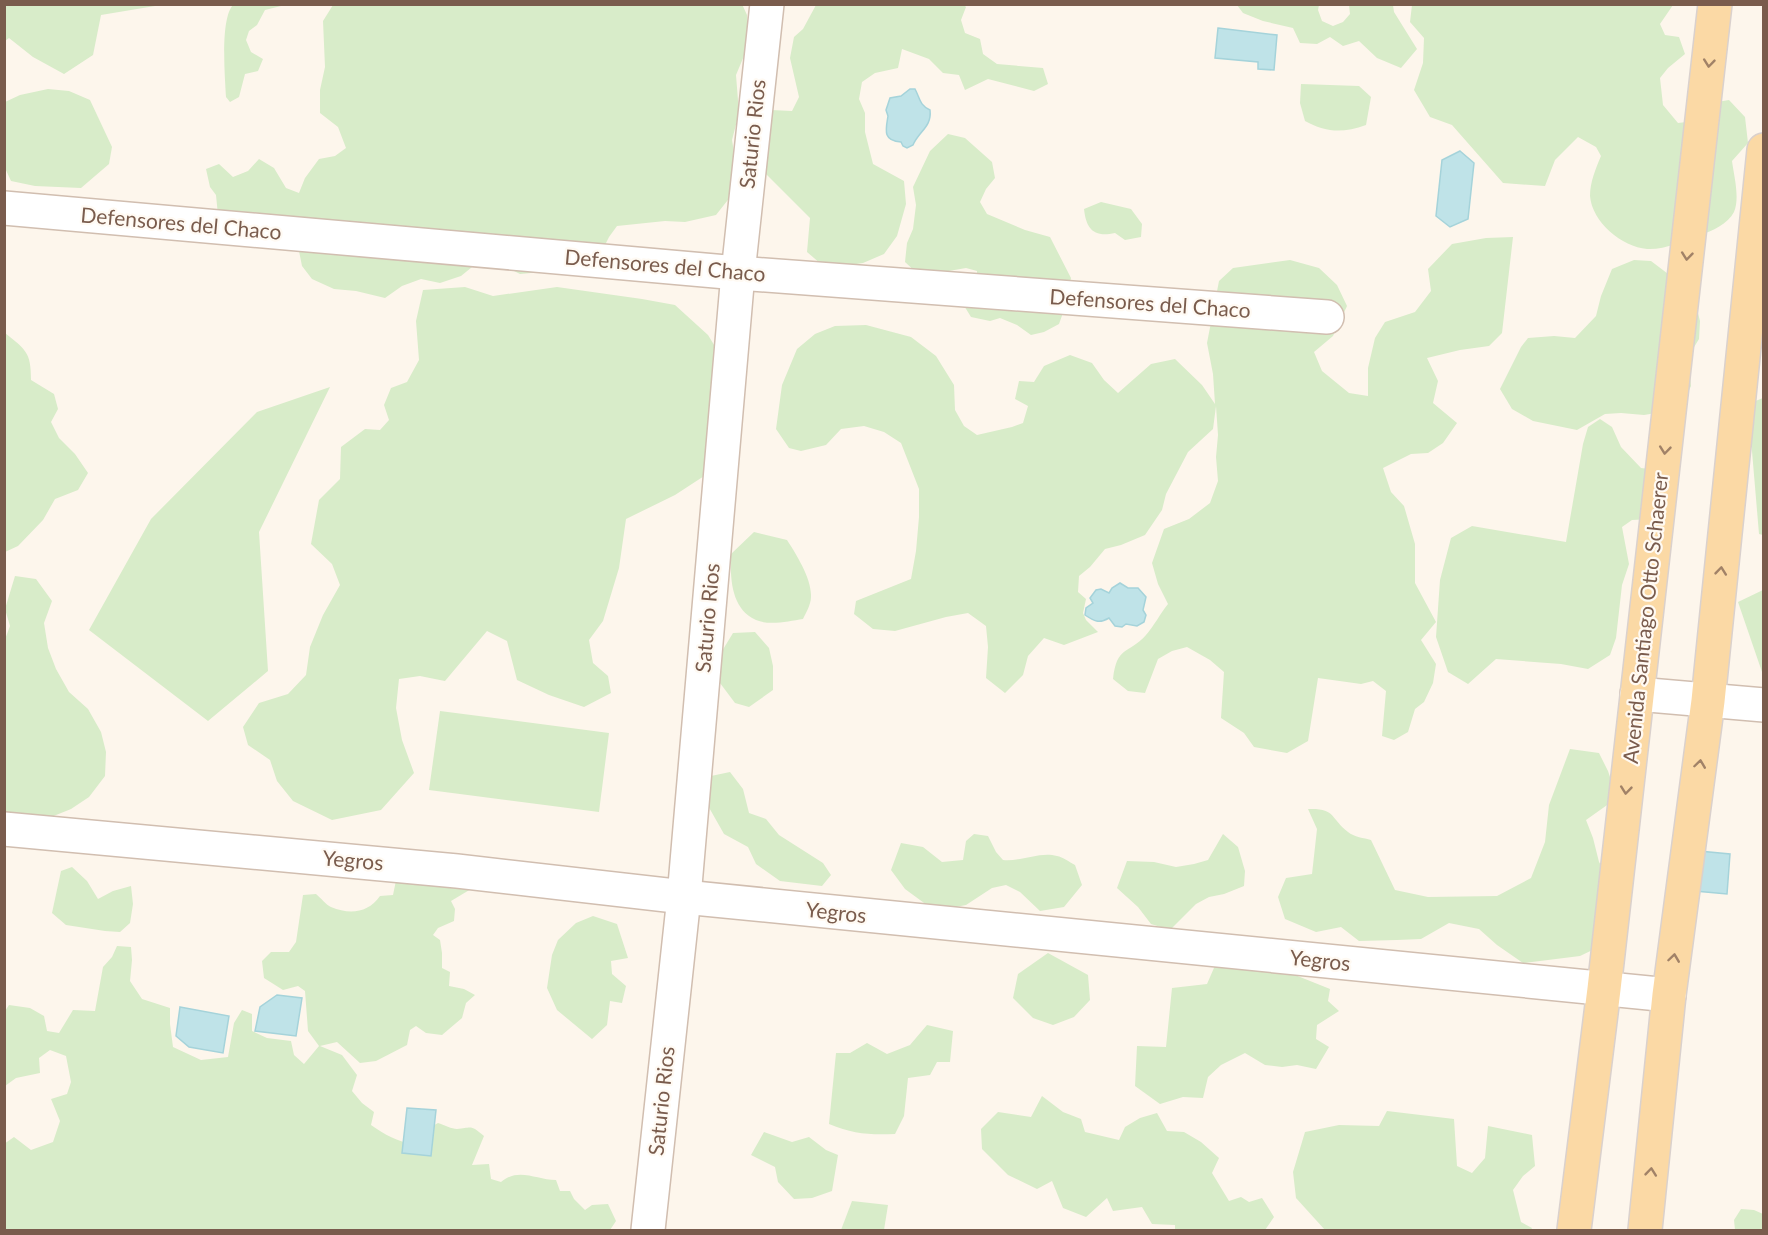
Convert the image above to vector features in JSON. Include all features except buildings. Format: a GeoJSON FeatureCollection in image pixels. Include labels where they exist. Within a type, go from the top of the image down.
{"type":"FeatureCollection","features":[{"type":"Feature","properties":{"kind":"main road","name":"Avenida Santiago Otto Schaerer"},"geometry":{"type":"LineString","coordinates":[[1574,1230],[1604,989],[1715,4]]}},
{"type":"Feature","properties":{"kind":"main road"},"geometry":{"type":"LineString","coordinates":[[1645,1230],[1668,995],[1708,701],[1764,150]]}},
{"type":"Feature","properties":{"kind":"street","name":"Saturio Rios"},"geometry":{"type":"LineString","coordinates":[[648,1230],[684,897],[738,273],[767,4]]}},
{"type":"Feature","properties":{"kind":"street","name":"Defensores del Chaco"},"geometry":{"type":"LineString","coordinates":[[4,208],[738,273],[1327,317]]}},
{"type":"Feature","properties":{"kind":"street"},"geometry":{"type":"LineString","coordinates":[[1637,694],[1764,705]]}},
{"type":"Feature","properties":{"kind":"street","name":"Yegros"},"geometry":{"type":"LineString","coordinates":[[4,829],[457,871],[684,897],[1668,995]]}},
{"type":"Feature","properties":{"kind":"green space"},"geometry":{"type":"Polygon","coordinates":[[[5,4],[161,5],[101,15],[93,55],[64,74],[33,57],[9,38],[5,41],[5,4]]]}},
{"type":"Feature","properties":{"kind":"green space"},"geometry":{"type":"Polygon","coordinates":[[[742,4],[747,15],[749,44],[736,75],[739,113],[732,140],[738,176],[731,196],[716,215],[685,222],[665,221],[617,226],[594,267],[520,274],[496,262],[477,263],[461,276],[440,283],[421,279],[402,286],[385,298],[356,291],[334,289],[312,279],[302,266],[299,251],[283,249],[218,215],[216,195],[210,187],[206,169],[219,164],[233,177],[248,171],[259,159],[274,168],[286,188],[299,193],[305,178],[319,159],[335,156],[346,148],[338,127],[320,113],[320,90],[325,67],[323,21],[333,5],[742,4]]]}},
{"type":"Feature","properties":{"kind":"green space"},"geometry":{"type":"Polygon","coordinates":[[[233,5],[285,5],[265,10],[257,25],[249,31],[246,40],[251,52],[263,59],[258,71],[245,74],[239,97],[230,102],[226,97],[224,49],[226,22],[233,5]]]}},
{"type":"Feature","properties":{"kind":"green space"},"geometry":{"type":"Polygon","coordinates":[[[816,5],[964,5],[966,7],[961,20],[965,33],[980,39],[983,54],[997,64],[1043,68],[1048,84],[1034,91],[988,79],[965,90],[959,75],[943,73],[929,59],[902,49],[898,68],[875,73],[862,82],[859,99],[865,113],[865,132],[873,164],[904,181],[906,204],[897,236],[884,254],[863,263],[843,266],[821,264],[807,252],[810,218],[758,166],[771,110],[792,111],[799,97],[790,58],[794,37],[803,29],[816,5]]]}},
{"type":"Feature","properties":{"kind":"green space"},"geometry":{"type":"Polygon","coordinates":[[[1237,5],[1319,5],[1318,10],[1322,21],[1333,26],[1343,22],[1350,14],[1349,5],[1393,5],[1394,12],[1417,49],[1401,68],[1377,58],[1359,41],[1343,46],[1330,37],[1317,44],[1300,43],[1293,28],[1263,21],[1243,13],[1237,5]]]}},
{"type":"Feature","properties":{"kind":"green space"},"geometry":{"type":"Polygon","coordinates":[[[1412,5],[1673,5],[1660,24],[1665,35],[1679,37],[1685,54],[1660,78],[1663,105],[1678,123],[1695,121],[1711,103],[1729,100],[1745,117],[1748,143],[1732,161],[1736,187],[1734,212],[1724,223],[1714,229],[1667,247],[1647,249],[1628,244],[1610,232],[1596,215],[1590,191],[1601,156],[1596,147],[1578,137],[1555,160],[1545,186],[1503,183],[1452,125],[1430,117],[1414,90],[1423,63],[1424,38],[1410,22],[1412,5]]]}},
{"type":"Feature","properties":{"kind":"green space"},"geometry":{"type":"Polygon","coordinates":[[[1301,84],[1359,86],[1371,97],[1366,125],[1350,129],[1328,130],[1305,121],[1300,103],[1301,84]]]}},
{"type":"Feature","properties":{"kind":"green space"},"geometry":{"type":"Polygon","coordinates":[[[48,89],[69,91],[90,100],[112,147],[109,164],[81,188],[35,186],[11,181],[5,168],[5,102],[20,95],[48,89]]]}},
{"type":"Feature","properties":{"kind":"green space"},"geometry":{"type":"Polygon","coordinates":[[[948,134],[965,138],[992,162],[995,178],[986,189],[980,202],[987,214],[1025,230],[1050,237],[1071,278],[1059,324],[1044,332],[1031,335],[1017,325],[1000,318],[990,321],[971,317],[963,304],[977,296],[977,271],[966,268],[918,274],[905,262],[916,205],[913,187],[930,151],[948,134]]]}},
{"type":"Feature","properties":{"kind":"green space"},"geometry":{"type":"Polygon","coordinates":[[[1101,202],[1131,209],[1142,224],[1141,237],[1125,240],[1115,233],[1101,234],[1092,230],[1084,209],[1101,202]]]}},
{"type":"Feature","properties":{"kind":"green space"},"geometry":{"type":"Polygon","coordinates":[[[1513,237],[1502,333],[1489,346],[1427,358],[1438,381],[1433,403],[1457,423],[1443,443],[1428,453],[1411,454],[1383,468],[1391,492],[1404,506],[1415,544],[1415,583],[1436,622],[1421,640],[1436,664],[1433,683],[1424,702],[1415,709],[1408,732],[1394,740],[1382,736],[1386,691],[1373,681],[1361,684],[1318,678],[1308,741],[1287,753],[1254,747],[1244,733],[1221,718],[1224,672],[1210,660],[1187,647],[1172,651],[1158,659],[1145,693],[1128,691],[1113,679],[1120,655],[1146,635],[1168,604],[1158,584],[1152,563],[1164,529],[1189,519],[1210,503],[1218,481],[1216,406],[1213,429],[1188,452],[1166,494],[1162,510],[1145,535],[1105,549],[1079,576],[1078,592],[1086,599],[1083,613],[1086,620],[1098,632],[1064,645],[1044,638],[1028,656],[1023,675],[1005,693],[986,678],[988,647],[986,626],[968,613],[895,631],[873,629],[854,614],[856,601],[911,579],[916,551],[919,489],[901,443],[884,432],[864,426],[841,429],[826,445],[801,451],[789,448],[776,429],[782,385],[797,349],[815,334],[835,326],[866,325],[911,337],[936,356],[954,385],[955,410],[964,426],[977,435],[1023,423],[1028,406],[1015,399],[1019,381],[1034,382],[1044,366],[1070,355],[1092,363],[1104,380],[1118,393],[1151,364],[1175,359],[1202,385],[1215,404],[1213,374],[1207,343],[1219,281],[1233,268],[1290,260],[1319,268],[1337,285],[1347,306],[1333,336],[1314,352],[1322,371],[1349,393],[1368,396],[1368,368],[1375,338],[1385,322],[1415,312],[1431,291],[1428,269],[1452,244],[1486,238],[1513,237]]]}},
{"type":"Feature","properties":{"kind":"green space"},"geometry":{"type":"Polygon","coordinates":[[[1634,260],[1651,261],[1684,286],[1697,309],[1700,321],[1699,339],[1688,357],[1691,386],[1680,409],[1644,415],[1605,414],[1577,430],[1533,421],[1512,409],[1500,389],[1521,347],[1528,338],[1554,336],[1575,338],[1596,316],[1612,269],[1634,260]]]}},
{"type":"Feature","properties":{"kind":"green space"},"geometry":{"type":"Polygon","coordinates":[[[465,287],[493,296],[557,287],[675,305],[708,335],[730,371],[721,465],[675,495],[626,519],[619,568],[603,621],[589,640],[593,663],[608,676],[611,693],[584,707],[549,695],[517,680],[507,641],[487,631],[445,681],[420,676],[399,679],[396,708],[402,740],[414,773],[381,810],[332,820],[293,801],[277,781],[270,760],[248,745],[243,727],[259,703],[288,694],[306,675],[310,647],[323,615],[340,585],[332,564],[311,544],[319,500],[340,479],[341,447],[365,429],[380,430],[389,420],[384,405],[391,388],[407,382],[419,360],[416,321],[423,290],[465,287]]]}},
{"type":"Feature","properties":{"kind":"green space"},"geometry":{"type":"Polygon","coordinates":[[[5,333],[26,352],[30,363],[31,380],[54,394],[58,409],[51,422],[59,438],[75,454],[88,473],[78,490],[55,499],[43,520],[18,546],[5,552],[5,333]]]}},
{"type":"Feature","properties":{"kind":"green space"},"geometry":{"type":"Polygon","coordinates":[[[330,387],[259,532],[268,671],[208,721],[89,630],[151,519],[257,412],[330,387]]]}},
{"type":"Feature","properties":{"kind":"green space"},"geometry":{"type":"Polygon","coordinates":[[[1763,398],[1763,535],[1759,534],[1748,404],[1763,398]]]}},
{"type":"Feature","properties":{"kind":"green space"},"geometry":{"type":"Polygon","coordinates":[[[1600,419],[1612,427],[1621,447],[1641,468],[1658,470],[1652,519],[1632,520],[1622,527],[1629,564],[1622,585],[1616,638],[1610,655],[1588,669],[1561,664],[1496,659],[1468,684],[1448,672],[1436,637],[1440,580],[1451,538],[1472,526],[1566,542],[1583,444],[1588,427],[1600,419]]]}},
{"type":"Feature","properties":{"kind":"green space"},"geometry":{"type":"Polygon","coordinates":[[[754,532],[787,540],[799,559],[811,590],[810,603],[803,619],[780,623],[761,622],[748,615],[737,601],[732,583],[731,554],[754,532]]]}},
{"type":"Feature","properties":{"kind":"green space"},"geometry":{"type":"Polygon","coordinates":[[[15,576],[36,579],[52,601],[44,623],[48,648],[56,669],[69,692],[88,709],[101,732],[106,752],[105,776],[89,797],[71,809],[36,823],[5,815],[4,642],[10,626],[5,609],[15,576]]]}},
{"type":"Feature","properties":{"kind":"green space"},"geometry":{"type":"Polygon","coordinates":[[[1763,590],[1764,672],[1762,672],[1738,602],[1763,590]]]}},
{"type":"Feature","properties":{"kind":"green space"},"geometry":{"type":"Polygon","coordinates":[[[755,632],[769,648],[773,666],[773,690],[749,707],[735,703],[720,683],[715,668],[719,656],[733,633],[755,632]]]}},
{"type":"Feature","properties":{"kind":"green space"},"geometry":{"type":"Polygon","coordinates":[[[440,711],[609,733],[599,812],[429,790],[440,711]]]}},
{"type":"Feature","properties":{"kind":"green space"},"geometry":{"type":"Polygon","coordinates":[[[1570,749],[1599,753],[1617,798],[1586,820],[1599,862],[1625,902],[1626,934],[1580,956],[1523,963],[1479,929],[1449,923],[1421,939],[1359,941],[1341,927],[1316,932],[1285,919],[1278,897],[1286,878],[1312,874],[1317,829],[1308,809],[1324,810],[1350,834],[1371,840],[1395,890],[1428,897],[1497,896],[1531,878],[1545,842],[1549,805],[1570,749]]]}},
{"type":"Feature","properties":{"kind":"green space"},"geometry":{"type":"Polygon","coordinates":[[[730,772],[743,789],[749,813],[766,819],[779,835],[823,863],[831,875],[822,886],[780,881],[756,864],[748,847],[724,834],[707,804],[711,776],[730,772]]]}},
{"type":"Feature","properties":{"kind":"green space"},"geometry":{"type":"Polygon","coordinates":[[[974,834],[988,836],[1003,860],[1044,855],[1062,857],[1075,865],[1082,885],[1064,907],[1040,911],[1020,892],[1006,885],[992,888],[966,905],[935,911],[905,889],[891,870],[901,843],[923,847],[942,862],[963,860],[966,841],[974,834]]]}},
{"type":"Feature","properties":{"kind":"green space"},"geometry":{"type":"Polygon","coordinates":[[[1223,834],[1238,847],[1245,871],[1244,886],[1209,897],[1196,904],[1170,930],[1151,924],[1138,907],[1117,888],[1127,861],[1154,862],[1176,867],[1194,864],[1208,860],[1223,834]]]}},
{"type":"Feature","properties":{"kind":"green space"},"geometry":{"type":"Polygon","coordinates":[[[399,866],[476,886],[451,901],[455,909],[454,921],[438,928],[433,935],[440,940],[442,968],[450,972],[449,986],[464,989],[475,995],[466,1003],[462,1018],[442,1035],[426,1033],[416,1026],[410,1030],[407,1045],[376,1061],[360,1063],[337,1042],[320,1046],[342,1055],[357,1075],[352,1091],[374,1112],[371,1125],[381,1132],[414,1145],[420,1133],[438,1123],[455,1129],[474,1128],[484,1136],[472,1165],[489,1164],[491,1179],[501,1182],[514,1175],[556,1180],[560,1191],[570,1191],[574,1199],[585,1210],[592,1205],[608,1204],[616,1221],[610,1230],[5,1230],[4,1144],[14,1137],[31,1150],[53,1142],[60,1121],[51,1099],[67,1094],[71,1082],[66,1056],[50,1050],[39,1058],[40,1073],[16,1078],[5,1086],[5,1011],[9,1005],[30,1008],[44,1016],[47,1031],[59,1033],[73,1010],[95,1011],[103,967],[112,957],[117,946],[131,947],[130,981],[142,999],[170,1008],[173,1047],[201,1060],[228,1057],[234,1023],[242,1010],[252,1014],[252,1031],[267,1038],[291,1041],[294,1055],[304,1064],[319,1046],[308,1031],[305,991],[298,986],[283,990],[264,978],[262,961],[271,952],[289,952],[296,942],[303,895],[316,894],[329,906],[338,910],[358,911],[370,906],[380,896],[393,895],[399,866]]]}},
{"type":"Feature","properties":{"kind":"green space"},"geometry":{"type":"Polygon","coordinates":[[[72,867],[87,881],[98,899],[113,891],[131,886],[133,904],[130,923],[120,932],[66,925],[52,913],[61,871],[72,867]]]}},
{"type":"Feature","properties":{"kind":"green space"},"geometry":{"type":"Polygon","coordinates":[[[593,916],[617,924],[628,958],[611,961],[612,974],[626,986],[622,1003],[610,1001],[607,1025],[592,1039],[557,1010],[547,988],[552,955],[558,940],[576,923],[593,916]]]}},
{"type":"Feature","properties":{"kind":"green space"},"geometry":{"type":"Polygon","coordinates":[[[1048,953],[1088,975],[1090,1000],[1074,1017],[1053,1025],[1033,1018],[1013,998],[1018,974],[1048,953]]]}},
{"type":"Feature","properties":{"kind":"green space"},"geometry":{"type":"Polygon","coordinates":[[[1217,961],[1280,969],[1330,989],[1328,1001],[1339,1011],[1317,1025],[1316,1039],[1329,1047],[1316,1069],[1297,1065],[1282,1067],[1265,1065],[1245,1053],[1221,1065],[1208,1077],[1203,1098],[1183,1097],[1160,1104],[1135,1086],[1137,1046],[1166,1047],[1172,988],[1207,984],[1217,961]]]}},
{"type":"Feature","properties":{"kind":"green space"},"geometry":{"type":"Polygon","coordinates":[[[927,1025],[953,1031],[950,1062],[937,1062],[930,1075],[908,1078],[904,1116],[895,1134],[861,1133],[829,1124],[836,1053],[850,1053],[867,1043],[887,1054],[910,1045],[927,1025]]]}},
{"type":"Feature","properties":{"kind":"green space"},"geometry":{"type":"Polygon","coordinates":[[[1042,1096],[1063,1112],[1081,1119],[1085,1132],[1119,1140],[1125,1127],[1140,1118],[1157,1113],[1167,1131],[1184,1132],[1201,1142],[1219,1158],[1212,1173],[1229,1201],[1241,1197],[1249,1202],[1262,1198],[1274,1217],[1265,1230],[1175,1230],[1175,1225],[1152,1224],[1142,1207],[1113,1211],[1107,1198],[1086,1217],[1063,1208],[1052,1181],[1037,1189],[1008,1175],[982,1149],[981,1129],[998,1112],[1031,1117],[1042,1096]]]}},
{"type":"Feature","properties":{"kind":"green space"},"geometry":{"type":"Polygon","coordinates":[[[1387,1111],[1454,1119],[1457,1166],[1472,1173],[1485,1158],[1488,1126],[1532,1135],[1535,1166],[1523,1176],[1513,1190],[1521,1222],[1532,1228],[1531,1230],[1325,1230],[1296,1198],[1293,1172],[1305,1132],[1339,1125],[1379,1126],[1387,1111]]]}},
{"type":"Feature","properties":{"kind":"green space"},"geometry":{"type":"Polygon","coordinates":[[[764,1132],[792,1142],[809,1137],[826,1150],[838,1155],[832,1191],[812,1198],[794,1199],[778,1182],[775,1167],[751,1155],[764,1132]]]}},
{"type":"Feature","properties":{"kind":"green space"},"geometry":{"type":"Polygon","coordinates":[[[852,1201],[888,1205],[884,1230],[841,1230],[852,1201]]]}},
{"type":"Feature","properties":{"kind":"green space"},"geometry":{"type":"Polygon","coordinates":[[[1741,1209],[1754,1210],[1763,1214],[1763,1230],[1735,1230],[1734,1220],[1741,1209]]]}},
{"type":"Feature","properties":{"kind":"water"},"geometry":{"type":"Polygon","coordinates":[[[1218,28],[1277,35],[1274,70],[1258,69],[1258,62],[1215,58],[1218,28]]]}},
{"type":"Feature","properties":{"kind":"water"},"geometry":{"type":"Polygon","coordinates":[[[910,89],[915,89],[922,104],[930,110],[930,116],[927,125],[913,145],[907,148],[901,142],[888,137],[886,110],[890,98],[901,96],[910,89]]]}},
{"type":"Feature","properties":{"kind":"water"},"geometry":{"type":"Polygon","coordinates":[[[1460,151],[1474,163],[1468,219],[1450,227],[1436,216],[1442,160],[1460,151]]]}},
{"type":"Feature","properties":{"kind":"water"},"geometry":{"type":"Polygon","coordinates":[[[1120,583],[1128,588],[1138,588],[1146,597],[1143,610],[1146,615],[1144,622],[1137,626],[1126,624],[1122,627],[1115,626],[1109,618],[1097,621],[1085,615],[1086,608],[1093,603],[1090,598],[1096,590],[1101,589],[1109,593],[1120,583]]]}},
{"type":"Feature","properties":{"kind":"water"},"geometry":{"type":"Polygon","coordinates":[[[1699,851],[1730,854],[1727,894],[1695,891],[1699,851]]]}},
{"type":"Feature","properties":{"kind":"water"},"geometry":{"type":"Polygon","coordinates":[[[277,995],[302,998],[296,1036],[255,1031],[260,1007],[277,995]]]}},
{"type":"Feature","properties":{"kind":"water"},"geometry":{"type":"Polygon","coordinates":[[[180,1007],[229,1016],[223,1053],[189,1047],[176,1036],[180,1007]]]}},
{"type":"Feature","properties":{"kind":"water"},"geometry":{"type":"Polygon","coordinates":[[[407,1108],[436,1110],[431,1156],[402,1153],[407,1108]]]}}]}
